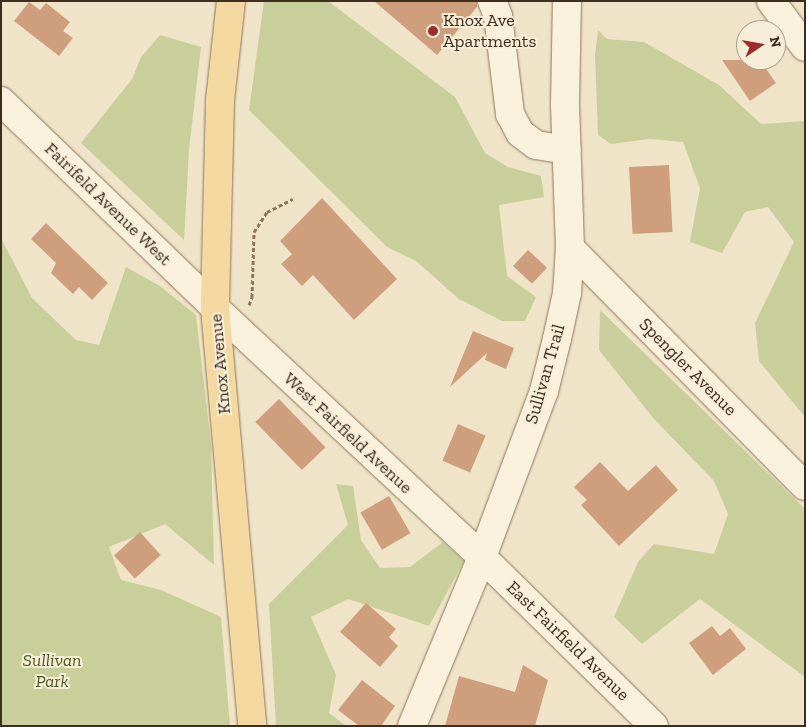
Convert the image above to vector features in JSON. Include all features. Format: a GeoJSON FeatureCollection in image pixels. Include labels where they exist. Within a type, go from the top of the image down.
{"type":"FeatureCollection","features":[{"type":"Feature","properties":{"kind":"main road","name":"Knox Avenue"},"geometry":{"type":"LineString","coordinates":[[231,1],[218,128],[215,308],[252,726]]}},
{"type":"Feature","properties":{"kind":"street","name":"Sullivan Trail"},"geometry":{"type":"LineString","coordinates":[[412,726],[482,557],[544,391],[566,293],[570,248],[567,150],[567,1]]}},
{"type":"Feature","properties":{"kind":"street"},"geometry":{"type":"LineString","coordinates":[[771,1],[805,47]]}},
{"type":"Feature","properties":{"kind":"street"},"geometry":{"type":"LineString","coordinates":[[495,9],[510,114],[520,133],[536,145],[567,150]]}},
{"type":"Feature","properties":{"kind":"street","name":"Fairifeld Avenue West"},"geometry":{"type":"LineString","coordinates":[[1,100],[215,308]]}},
{"type":"Feature","properties":{"kind":"street","name":"Spengler Avenue"},"geometry":{"type":"LineString","coordinates":[[570,248],[805,486]]}},
{"type":"Feature","properties":{"kind":"street","name":"West Fairfield Avenue"},"geometry":{"type":"LineString","coordinates":[[215,308],[482,557]]}},
{"type":"Feature","properties":{"kind":"street","name":"East Fairfield Avenue"},"geometry":{"type":"LineString","coordinates":[[482,557],[654,726]]}},
{"type":"Feature","properties":{"kind":"path"},"geometry":{"type":"LineString","coordinates":[[239,331],[252,297],[254,232],[267,212],[293,199]]}},
{"type":"Feature","properties":{"kind":"green space"},"geometry":{"type":"Polygon","coordinates":[[[264,1],[328,1],[455,97],[485,153],[508,167],[541,176],[544,197],[499,205],[507,276],[536,297],[525,321],[502,321],[459,299],[416,261],[387,247],[249,110],[264,1]]]}},
{"type":"Feature","properties":{"kind":"green space"},"geometry":{"type":"Polygon","coordinates":[[[598,30],[607,39],[644,42],[719,85],[761,124],[805,121],[805,417],[759,361],[755,323],[794,242],[768,207],[745,212],[722,253],[690,242],[700,188],[683,142],[650,139],[611,144],[598,135],[595,55],[598,30]]]}},
{"type":"Feature","properties":{"kind":"green space"},"geometry":{"type":"Polygon","coordinates":[[[160,35],[201,47],[189,150],[184,240],[81,143],[132,79],[141,57],[160,35]]]}},
{"type":"Feature","properties":{"kind":"green space","name":"Sullivan Park"},"geometry":{"type":"Polygon","coordinates":[[[1,238],[32,298],[76,340],[99,345],[126,267],[160,286],[196,315],[211,444],[214,565],[165,524],[109,547],[121,580],[161,590],[221,617],[230,726],[1,726],[1,238]]]}},
{"type":"Feature","properties":{"kind":"green space"},"geometry":{"type":"Polygon","coordinates":[[[600,310],[805,509],[805,677],[700,599],[642,644],[614,617],[638,562],[654,544],[714,554],[728,514],[714,481],[654,419],[599,350],[600,310]]]}},
{"type":"Feature","properties":{"kind":"green space"},"geometry":{"type":"Polygon","coordinates":[[[336,484],[353,486],[361,540],[380,568],[410,567],[443,542],[464,561],[429,626],[348,599],[311,617],[336,675],[329,713],[346,726],[276,726],[269,604],[348,525],[336,484]]]}},
{"type":"Feature","properties":{"kind":"building","name":"Knox Ave Apartments"},"geometry":{"type":"Polygon","coordinates":[[[374,1],[477,1],[477,7],[437,55],[374,1]]]}},
{"type":"Feature","properties":{"kind":"building"},"geometry":{"type":"Polygon","coordinates":[[[29,2],[40,10],[46,3],[70,22],[63,31],[73,38],[59,56],[14,21],[29,2]]]}},
{"type":"Feature","properties":{"kind":"building"},"geometry":{"type":"Polygon","coordinates":[[[722,60],[736,60],[736,70],[767,70],[776,83],[750,101],[722,60]]]}},
{"type":"Feature","properties":{"kind":"building"},"geometry":{"type":"Polygon","coordinates":[[[669,165],[673,232],[633,234],[629,167],[669,165]]]}},
{"type":"Feature","properties":{"kind":"building"},"geometry":{"type":"Polygon","coordinates":[[[322,198],[397,279],[354,320],[313,275],[302,286],[281,264],[292,254],[280,241],[322,198]]]}},
{"type":"Feature","properties":{"kind":"building"},"geometry":{"type":"Polygon","coordinates":[[[46,223],[108,283],[92,300],[79,287],[73,294],[51,273],[56,263],[31,239],[46,223]]]}},
{"type":"Feature","properties":{"kind":"building"},"geometry":{"type":"Polygon","coordinates":[[[528,250],[547,268],[532,284],[513,266],[528,250]]]}},
{"type":"Feature","properties":{"kind":"building"},"geometry":{"type":"Polygon","coordinates":[[[473,331],[514,348],[506,369],[485,360],[487,353],[450,387],[473,331]]]}},
{"type":"Feature","properties":{"kind":"building"},"geometry":{"type":"Polygon","coordinates":[[[279,399],[326,447],[302,470],[255,422],[279,399]]]}},
{"type":"Feature","properties":{"kind":"building"},"geometry":{"type":"Polygon","coordinates":[[[458,424],[486,436],[470,473],[442,461],[458,424]]]}},
{"type":"Feature","properties":{"kind":"building"},"geometry":{"type":"Polygon","coordinates":[[[600,462],[628,491],[656,465],[678,490],[619,546],[581,505],[587,500],[574,487],[600,462]]]}},
{"type":"Feature","properties":{"kind":"building"},"geometry":{"type":"Polygon","coordinates":[[[389,496],[410,533],[382,550],[360,512],[389,496]]]}},
{"type":"Feature","properties":{"kind":"building"},"geometry":{"type":"Polygon","coordinates":[[[140,532],[161,555],[135,578],[114,555],[140,532]]]}},
{"type":"Feature","properties":{"kind":"building"},"geometry":{"type":"Polygon","coordinates":[[[366,603],[396,629],[389,637],[398,646],[380,667],[340,632],[366,603]]]}},
{"type":"Feature","properties":{"kind":"building"},"geometry":{"type":"Polygon","coordinates":[[[712,626],[720,636],[730,628],[746,649],[713,675],[689,643],[712,626]]]}},
{"type":"Feature","properties":{"kind":"building"},"geometry":{"type":"Polygon","coordinates":[[[523,665],[548,680],[535,726],[445,726],[459,676],[515,692],[523,665]]]}},
{"type":"Feature","properties":{"kind":"building"},"geometry":{"type":"Polygon","coordinates":[[[362,680],[395,706],[381,726],[359,726],[338,710],[362,680]]]}},
{"type":"Feature","properties":{"kind":"place","name":"Knox Ave Apartments"},"geometry":{"type":"Point","coordinates":[433,31]}}]}
